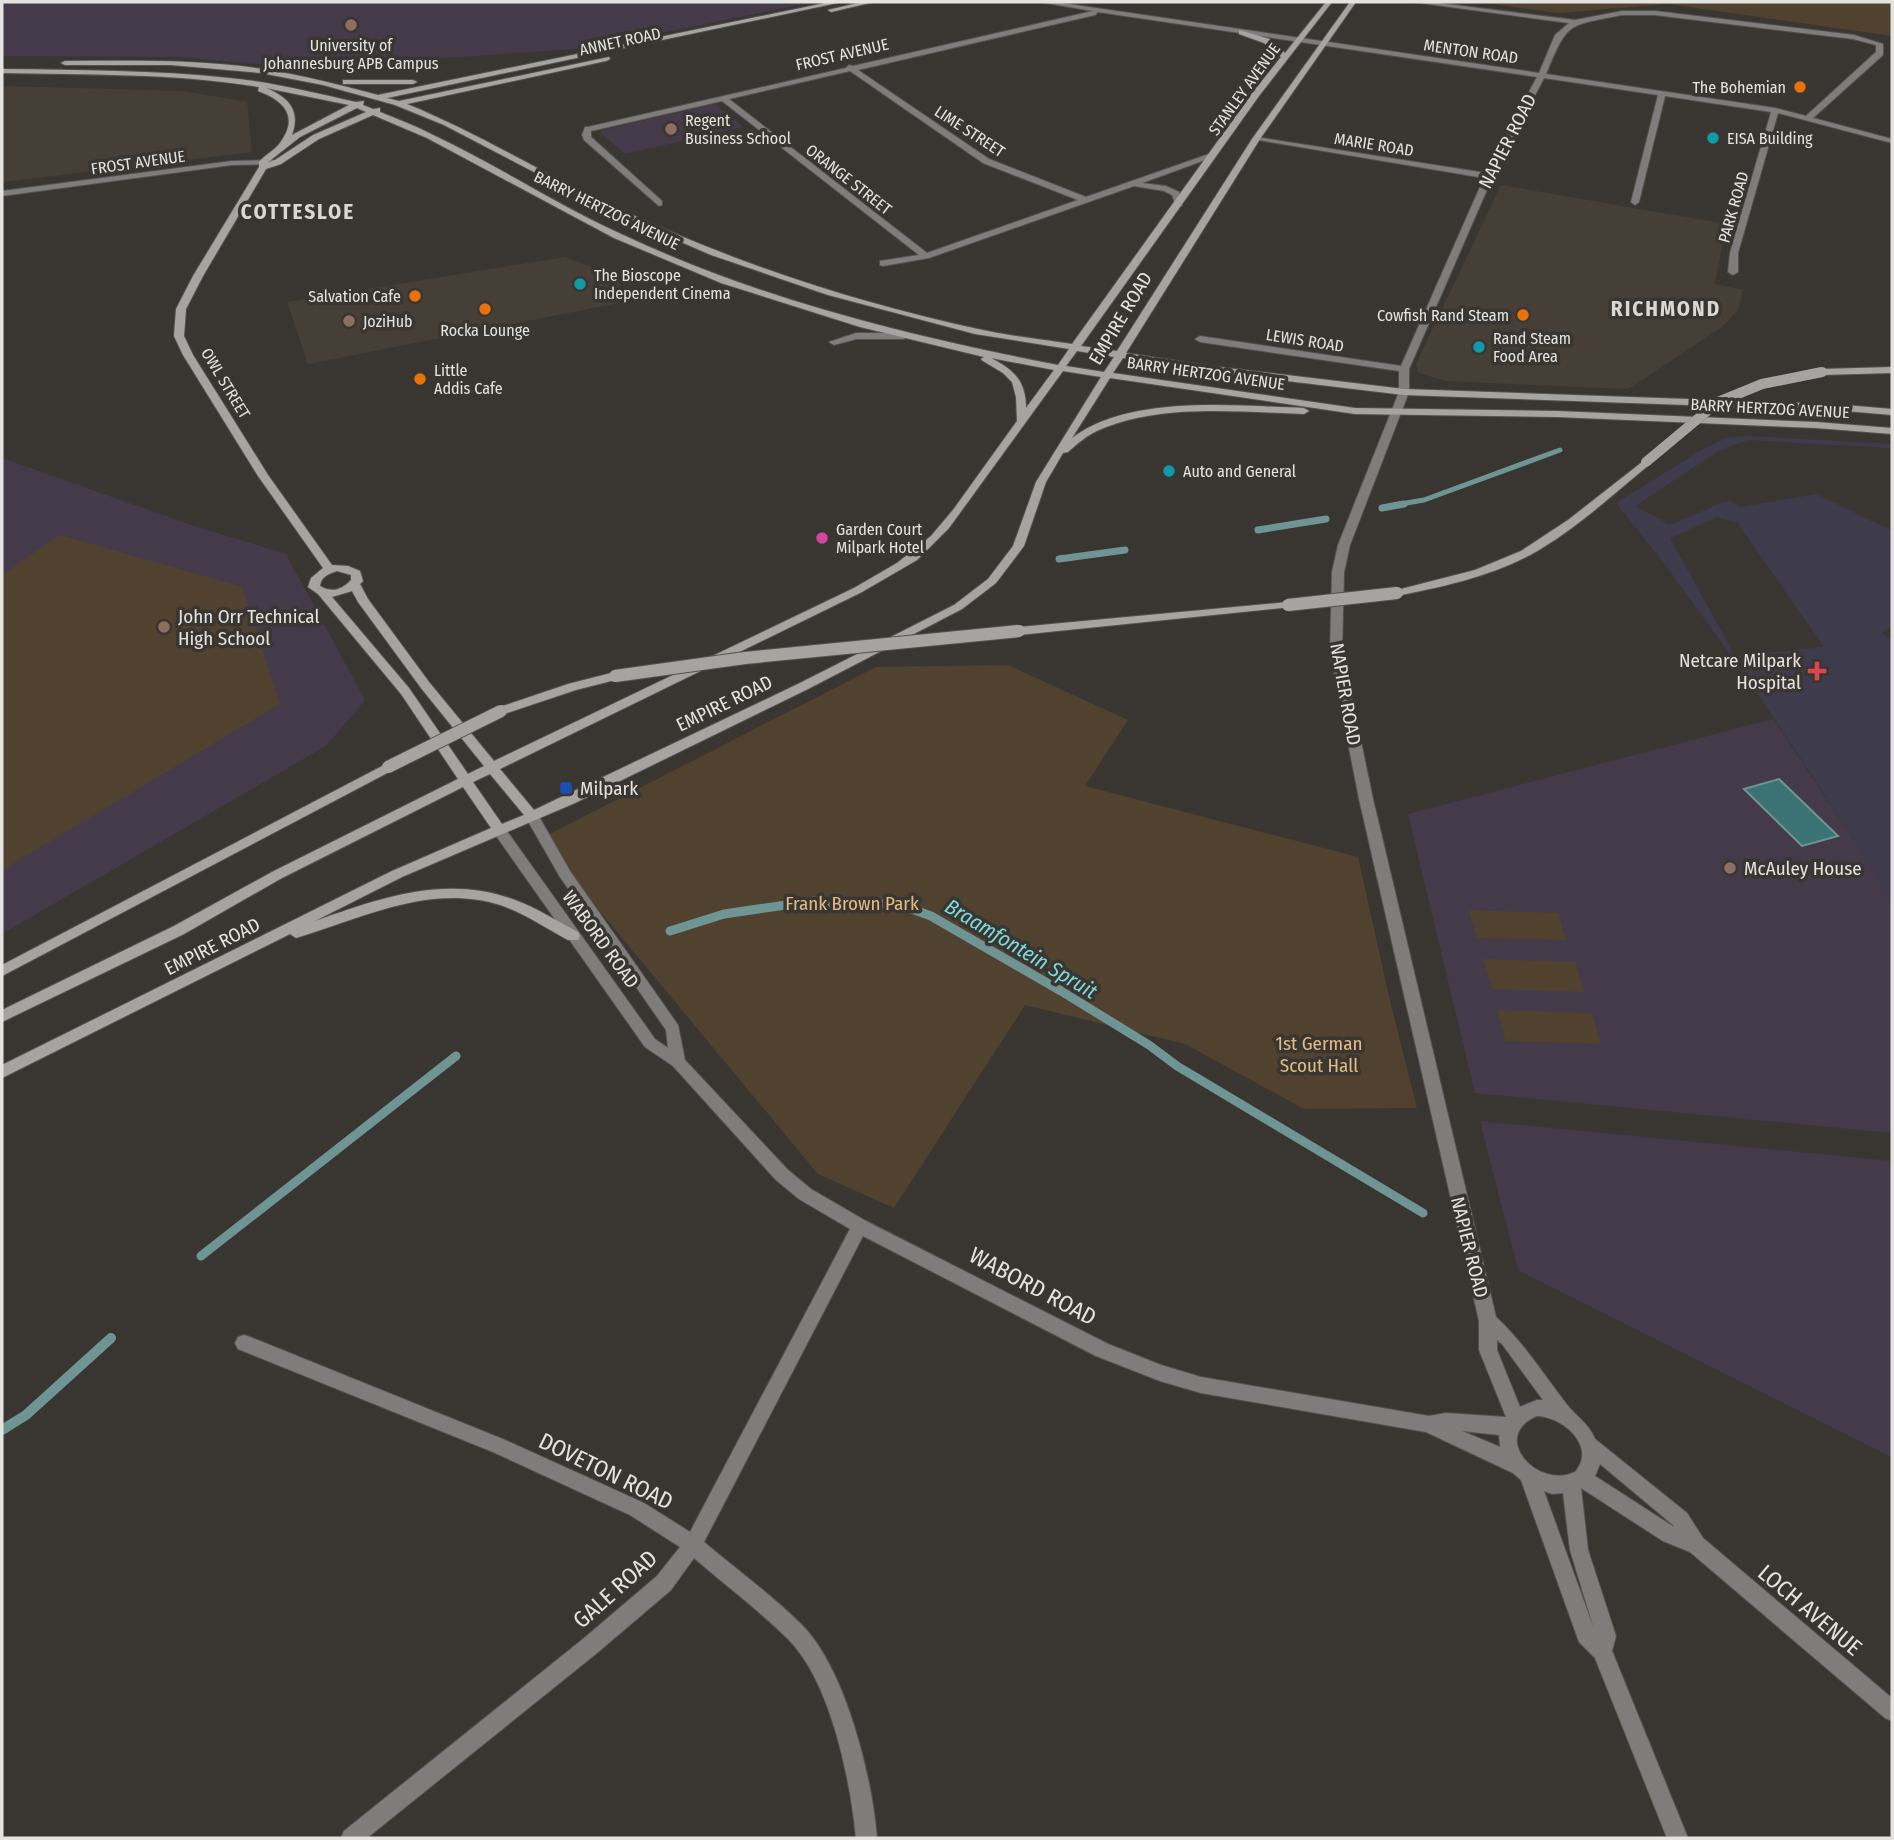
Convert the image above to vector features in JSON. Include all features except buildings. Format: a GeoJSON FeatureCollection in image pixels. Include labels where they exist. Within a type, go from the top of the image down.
{"type":"FeatureCollection","features":[{"type":"Feature","properties":{"kind":"main road","name":"ANNET ROAD"},"geometry":{"type":"LineString","coordinates":[[358,105],[377,97],[477,75],[839,2]]}},
{"type":"Feature","properties":{"kind":"main road","name":"ANNET ROAD"},"geometry":{"type":"LineString","coordinates":[[374,111],[398,103],[871,2]]}},
{"type":"Feature","properties":{"kind":"main road","name":"STANLEY AVENUE"},"geometry":{"type":"LineString","coordinates":[[1212,156],[1329,2]]}},
{"type":"Feature","properties":{"kind":"main road","name":"STANLEY AVENUE"},"geometry":{"type":"LineString","coordinates":[[1256,139],[1353,2]]}},
{"type":"Feature","properties":{"kind":"main road"},"geometry":{"type":"LineString","coordinates":[[1242,32],[1267,41],[1285,57]]}},
{"type":"Feature","properties":{"kind":"main road","name":"ANNET ROAD"},"geometry":{"type":"LineString","coordinates":[[2,64],[170,63],[299,77],[377,97]]}},
{"type":"Feature","properties":{"kind":"main road"},"geometry":{"type":"LineString","coordinates":[[2,71],[137,74],[229,80],[358,105]]}},
{"type":"Feature","properties":{"kind":"main road"},"geometry":{"type":"LineString","coordinates":[[299,77],[351,83],[397,83],[477,75]]}},
{"type":"Feature","properties":{"kind":"main road"},"geometry":{"type":"LineString","coordinates":[[229,80],[265,90],[287,104],[294,120],[283,144]]}},
{"type":"Feature","properties":{"kind":"main road","name":"BARRY HERTZOG AVENUE"},"geometry":{"type":"LineString","coordinates":[[377,97],[447,123],[608,207],[714,253],[885,309],[978,332],[1270,378],[1405,392],[1892,412]]}},
{"type":"Feature","properties":{"kind":"main road","name":"BARRY HERTZOG AVENUE"},"geometry":{"type":"LineString","coordinates":[[358,105],[453,148],[617,236],[677,262],[769,296],[904,336],[970,351],[1060,368],[1355,411],[1558,414],[1816,425],[1892,431]]}},
{"type":"Feature","properties":{"kind":"main road","name":"OWL STREET"},"geometry":{"type":"LineString","coordinates":[[330,570],[262,476],[179,336],[181,309],[263,164],[283,144],[358,105]]}},
{"type":"Feature","properties":{"kind":"main road"},"geometry":{"type":"LineString","coordinates":[[278,162],[316,137],[374,111]]}},
{"type":"Feature","properties":{"kind":"main road","name":"EMPIRE ROAD"},"geometry":{"type":"LineString","coordinates":[[2,1072],[397,874],[570,800],[804,686],[958,607],[980,591],[992,581],[1018,546],[1041,482],[1056,456],[1256,139]]}},
{"type":"Feature","properties":{"kind":"main road","name":"EMPIRE ROAD"},"geometry":{"type":"LineString","coordinates":[[2,1016],[179,930],[276,875],[912,561],[938,536],[1212,156]]}},
{"type":"Feature","properties":{"kind":"main road"},"geometry":{"type":"LineString","coordinates":[[970,351],[1000,366],[1018,382],[1022,391],[1021,420]]}},
{"type":"Feature","properties":{"kind":"main road"},"geometry":{"type":"LineString","coordinates":[[2,971],[388,767],[501,711],[572,687],[615,676],[745,658],[1398,593],[1471,576],[1526,552],[1575,518],[1718,402],[1762,384],[1822,372],[1892,370]]}},
{"type":"Feature","properties":{"kind":"main road"},"geometry":{"type":"LineString","coordinates":[[1056,456],[1093,429],[1147,414],[1214,410],[1355,411]]}},
{"type":"Feature","properties":{"kind":"main road"},"geometry":{"type":"LineString","coordinates":[[323,593],[344,592],[355,585],[358,577],[353,571],[342,568],[330,570],[318,576],[314,587],[323,593],[405,691],[499,830]]}},
{"type":"Feature","properties":{"kind":"main road"},"geometry":{"type":"LineString","coordinates":[[355,585],[362,600],[425,685],[532,816]]}},
{"type":"Feature","properties":{"kind":"main road"},"geometry":{"type":"LineString","coordinates":[[247,950],[404,898],[444,891],[478,894],[503,901],[573,936]]}},
{"type":"Feature","properties":{"kind":"street","name":"MENTON ROAD"},"geometry":{"type":"LineString","coordinates":[[1043,2],[1775,110],[1892,141]]}},
{"type":"Feature","properties":{"kind":"street"},"geometry":{"type":"LineString","coordinates":[[1416,2],[1575,22],[1622,13],[1656,13],[1869,40],[1879,44],[1880,52],[1808,118]]}},
{"type":"Feature","properties":{"kind":"street","name":"FROST AVENUE"},"geometry":{"type":"LineString","coordinates":[[659,203],[587,138],[588,129],[849,67],[1104,11]]}},
{"type":"Feature","properties":{"kind":"street","name":"NAPIER ROAD"},"geometry":{"type":"LineString","coordinates":[[1511,1422],[1488,1350],[1488,1321],[1366,799],[1336,651],[1337,585],[1344,545],[1405,392],[1405,369],[1489,176],[1542,75],[1559,35],[1575,22]]}},
{"type":"Feature","properties":{"kind":"street","name":"LIME STREET"},"geometry":{"type":"LineString","coordinates":[[849,67],[986,161],[1086,200]]}},
{"type":"Feature","properties":{"kind":"street"},"geometry":{"type":"LineString","coordinates":[[1635,202],[1662,92]]}},
{"type":"Feature","properties":{"kind":"street","name":"ORANGE STREET"},"geometry":{"type":"LineString","coordinates":[[722,97],[926,256]]}},
{"type":"Feature","properties":{"kind":"street","name":"PARK ROAD"},"geometry":{"type":"LineString","coordinates":[[1733,272],[1734,253],[1775,110]]}},
{"type":"Feature","properties":{"kind":"street","name":"MARIE ROAD"},"geometry":{"type":"LineString","coordinates":[[1256,139],[1489,176]]}},
{"type":"Feature","properties":{"kind":"street","name":"STANLEY AVENUE"},"geometry":{"type":"LineString","coordinates":[[883,262],[926,256],[1212,156]]}},
{"type":"Feature","properties":{"kind":"street","name":"FROST AVENUE"},"geometry":{"type":"LineString","coordinates":[[2,194],[232,163],[278,162]]}},
{"type":"Feature","properties":{"kind":"street","name":"STANLEY AVENUE"},"geometry":{"type":"LineString","coordinates":[[1129,185],[1166,189],[1176,194],[1179,204]]}},
{"type":"Feature","properties":{"kind":"street"},"geometry":{"type":"LineString","coordinates":[[834,342],[856,336],[904,336]]}},
{"type":"Feature","properties":{"kind":"street","name":"LEWIS ROAD"},"geometry":{"type":"LineString","coordinates":[[1200,339],[1405,369]]}},
{"type":"Feature","properties":{"kind":"street","name":"WABORD ROAD"},"geometry":{"type":"LineString","coordinates":[[532,816],[565,874],[673,1029],[678,1062]]}},
{"type":"Feature","properties":{"kind":"street","name":"WABORD ROAD"},"geometry":{"type":"LineString","coordinates":[[499,830],[650,1044],[678,1062],[782,1175],[805,1194],[860,1226],[1102,1350],[1160,1373],[1201,1385],[1429,1424],[1494,1452],[1523,1471]]}},
{"type":"Feature","properties":{"kind":"street","name":"GALE ROAD"},"geometry":{"type":"LineString","coordinates":[[351,1838],[664,1583],[693,1545],[860,1226]]}},
{"type":"Feature","properties":{"kind":"street","name":"NAPIER ROAD"},"geometry":{"type":"LineString","coordinates":[[1488,1321],[1508,1339],[1563,1413]]}},
{"type":"Feature","properties":{"kind":"street","name":"DOVETON ROAD"},"geometry":{"type":"LineString","coordinates":[[244,1343],[512,1452],[637,1509],[693,1545],[796,1633],[818,1662],[838,1709],[862,1793],[867,1838]]}},
{"type":"Feature","properties":{"kind":"street"},"geometry":{"type":"LineString","coordinates":[[1523,1471],[1543,1483],[1558,1486],[1576,1481],[1589,1469],[1592,1457],[1584,1432],[1563,1413],[1537,1408],[1525,1410],[1511,1422],[1506,1439],[1510,1453],[1523,1471],[1586,1635],[1602,1651],[1677,1838]]}},
{"type":"Feature","properties":{"kind":"street","name":"WABORD ROAD"},"geometry":{"type":"LineString","coordinates":[[1429,1424],[1446,1421],[1511,1422]]}},
{"type":"Feature","properties":{"kind":"street","name":"LOCH AVENUE"},"geometry":{"type":"LineString","coordinates":[[1590,1444],[1679,1519],[1696,1545],[1892,1711]]}},
{"type":"Feature","properties":{"kind":"street"},"geometry":{"type":"LineString","coordinates":[[1576,1481],[1579,1550],[1606,1636],[1602,1651]]}},
{"type":"Feature","properties":{"kind":"street","name":"LOCH AVENUE"},"geometry":{"type":"LineString","coordinates":[[1576,1481],[1670,1535],[1696,1545]]}},
{"type":"Feature","properties":{"kind":"shaded area","name":"University of Johannesburg APB Campus"},"geometry":{"type":"Polygon","coordinates":[[[2,2],[814,2],[587,48],[302,68],[177,57],[2,56],[2,2]]]}},
{"type":"Feature","properties":{"kind":"shaded area"},"geometry":{"type":"Polygon","coordinates":[[[2,86],[183,91],[247,102],[252,152],[2,182],[2,86]]]}},
{"type":"Feature","properties":{"kind":"shaded area","name":"Regent Business School"},"geometry":{"type":"Polygon","coordinates":[[[715,104],[743,127],[625,154],[599,131],[715,104]]]}},
{"type":"Feature","properties":{"kind":"shaded area"},"geometry":{"type":"Polygon","coordinates":[[[1501,185],[1726,224],[1715,284],[1743,290],[1738,310],[1724,325],[1628,389],[1446,381],[1418,372],[1416,364],[1501,185]]]}},
{"type":"Feature","properties":{"kind":"shaded area"},"geometry":{"type":"Polygon","coordinates":[[[565,257],[615,276],[629,301],[308,364],[287,302],[565,257]]]}},
{"type":"Feature","properties":{"kind":"shaded area","name":"Netcare Milpark Hospital"},"geometry":{"type":"Polygon","coordinates":[[[1747,436],[1892,444],[1892,448],[1748,440],[1720,450],[1635,506],[1670,525],[1730,501],[1740,507],[1816,494],[1892,531],[1892,626],[1881,633],[1892,640],[1892,904],[1869,862],[1752,685],[1667,567],[1616,503],[1726,438],[1747,436]],[[1717,517],[1670,538],[1735,656],[1824,647],[1737,522],[1717,517]]]}},
{"type":"Feature","properties":{"kind":"shaded area","name":"John Orr Technical High School"},"geometry":{"type":"Polygon","coordinates":[[[2,458],[194,526],[286,554],[365,700],[326,746],[2,934],[2,458]]]}},
{"type":"Feature","properties":{"kind":"shaded area","name":"McAuley House"},"geometry":{"type":"Polygon","coordinates":[[[1773,719],[1892,896],[1892,1133],[1475,1093],[1408,814],[1773,719]]]}},
{"type":"Feature","properties":{"kind":"shaded area"},"geometry":{"type":"Polygon","coordinates":[[[1480,1121],[1892,1161],[1892,1457],[1518,1270],[1480,1121]]]}},
{"type":"Feature","properties":{"kind":"green space"},"geometry":{"type":"Polygon","coordinates":[[[1479,2],[1892,2],[1892,36],[1668,4],[1558,13],[1479,2]]]}},
{"type":"Feature","properties":{"kind":"green space"},"geometry":{"type":"Polygon","coordinates":[[[60,535],[242,587],[280,704],[2,870],[2,575],[60,535]]]}},
{"type":"Feature","properties":{"kind":"green space","name":"Frank Brown Park"},"geometry":{"type":"Polygon","coordinates":[[[1008,665],[1128,720],[1085,786],[1358,857],[1417,1108],[1304,1109],[1185,1044],[1025,1005],[894,1208],[818,1174],[540,839],[876,667],[1008,665]]]}},
{"type":"Feature","properties":{"kind":"green space"},"geometry":{"type":"Polygon","coordinates":[[[1469,910],[1558,913],[1566,940],[1477,938],[1469,910]]]}},
{"type":"Feature","properties":{"kind":"green space"},"geometry":{"type":"Polygon","coordinates":[[[1483,959],[1575,962],[1584,992],[1492,989],[1483,959]]]}},
{"type":"Feature","properties":{"kind":"green space"},"geometry":{"type":"Polygon","coordinates":[[[1497,1010],[1592,1013],[1601,1044],[1506,1041],[1497,1010]]]}},
{"type":"Feature","properties":{"kind":"water"},"geometry":{"type":"Polygon","coordinates":[[[1779,779],[1838,836],[1802,846],[1744,789],[1779,779]]]}},
{"type":"Feature","properties":{"kind":"waterway"},"geometry":{"type":"LineString","coordinates":[[1395,505],[1424,500],[1560,450]]}},
{"type":"Feature","properties":{"kind":"waterway"},"geometry":{"type":"LineString","coordinates":[[1382,508],[1404,504]]}},
{"type":"Feature","properties":{"kind":"waterway"},"geometry":{"type":"LineString","coordinates":[[1258,530],[1326,519]]}},
{"type":"Feature","properties":{"kind":"waterway"},"geometry":{"type":"LineString","coordinates":[[1059,559],[1125,550]]}},
{"type":"Feature","properties":{"kind":"waterway","name":"Braamfontein Spruit"},"geometry":{"type":"LineString","coordinates":[[670,931],[724,914],[813,901],[853,907],[895,903],[931,916],[1061,991],[1149,1045],[1177,1066],[1423,1213]]}},
{"type":"Feature","properties":{"kind":"waterway"},"geometry":{"type":"LineString","coordinates":[[201,1256],[456,1056]]}},
{"type":"Feature","properties":{"kind":"waterway"},"geometry":{"type":"LineString","coordinates":[[2,1430],[26,1415],[111,1338]]}},
{"type":"Feature","properties":{"kind":"place","name":"University of Johannesburg APB Campus"},"geometry":{"type":"Point","coordinates":[351,25]}},
{"type":"Feature","properties":{"kind":"place","name":"The Bohemian"},"geometry":{"type":"Point","coordinates":[1800,87]}},
{"type":"Feature","properties":{"kind":"place","name":"Regent Business School"},"geometry":{"type":"Point","coordinates":[671,129]}},
{"type":"Feature","properties":{"kind":"place","name":"EISA Building"},"geometry":{"type":"Point","coordinates":[1713,138]}},
{"type":"Feature","properties":{"kind":"place","name":"The Bioscope Independent Cinema"},"geometry":{"type":"Point","coordinates":[580,284]}},
{"type":"Feature","properties":{"kind":"place","name":"Salvation Cafe"},"geometry":{"type":"Point","coordinates":[415,296]}},
{"type":"Feature","properties":{"kind":"place","name":"Rocka Lounge"},"geometry":{"type":"Point","coordinates":[485,309]}},
{"type":"Feature","properties":{"kind":"place","name":"Cowfish Rand Steam"},"geometry":{"type":"Point","coordinates":[1523,315]}},
{"type":"Feature","properties":{"kind":"place","name":"JoziHub"},"geometry":{"type":"Point","coordinates":[349,321]}},
{"type":"Feature","properties":{"kind":"place","name":"Rand Steam Food Area"},"geometry":{"type":"Point","coordinates":[1479,347]}},
{"type":"Feature","properties":{"kind":"place","name":"Little Addis Cafe"},"geometry":{"type":"Point","coordinates":[420,379]}},
{"type":"Feature","properties":{"kind":"place","name":"Auto and General"},"geometry":{"type":"Point","coordinates":[1169,471]}},
{"type":"Feature","properties":{"kind":"place","name":"Garden Court Milpark Hotel"},"geometry":{"type":"Point","coordinates":[822,538]}},
{"type":"Feature","properties":{"kind":"place","name":"John Orr Technical High School"},"geometry":{"type":"Point","coordinates":[164,627]}},
{"type":"Feature","properties":{"kind":"place","name":"Netcare Milpark Hospital"},"geometry":{"type":"Point","coordinates":[1817,671]}},
{"type":"Feature","properties":{"kind":"place","name":"Milpark"},"geometry":{"type":"Point","coordinates":[566,788]}},
{"type":"Feature","properties":{"kind":"place","name":"McAuley House"},"geometry":{"type":"Point","coordinates":[1730,868]}},
{"type":"Feature","properties":{"kind":"district","name":"COTTESLOE"},"geometry":{"type":"Point","coordinates":[298,212]}},
{"type":"Feature","properties":{"kind":"district","name":"RICHMOND"},"geometry":{"type":"Point","coordinates":[1666,309]}},
{"type":"Feature","properties":{"kind":"park label","name":"1st German Scout Hall"},"geometry":{"type":"Point","coordinates":[1319,1054]}}]}
